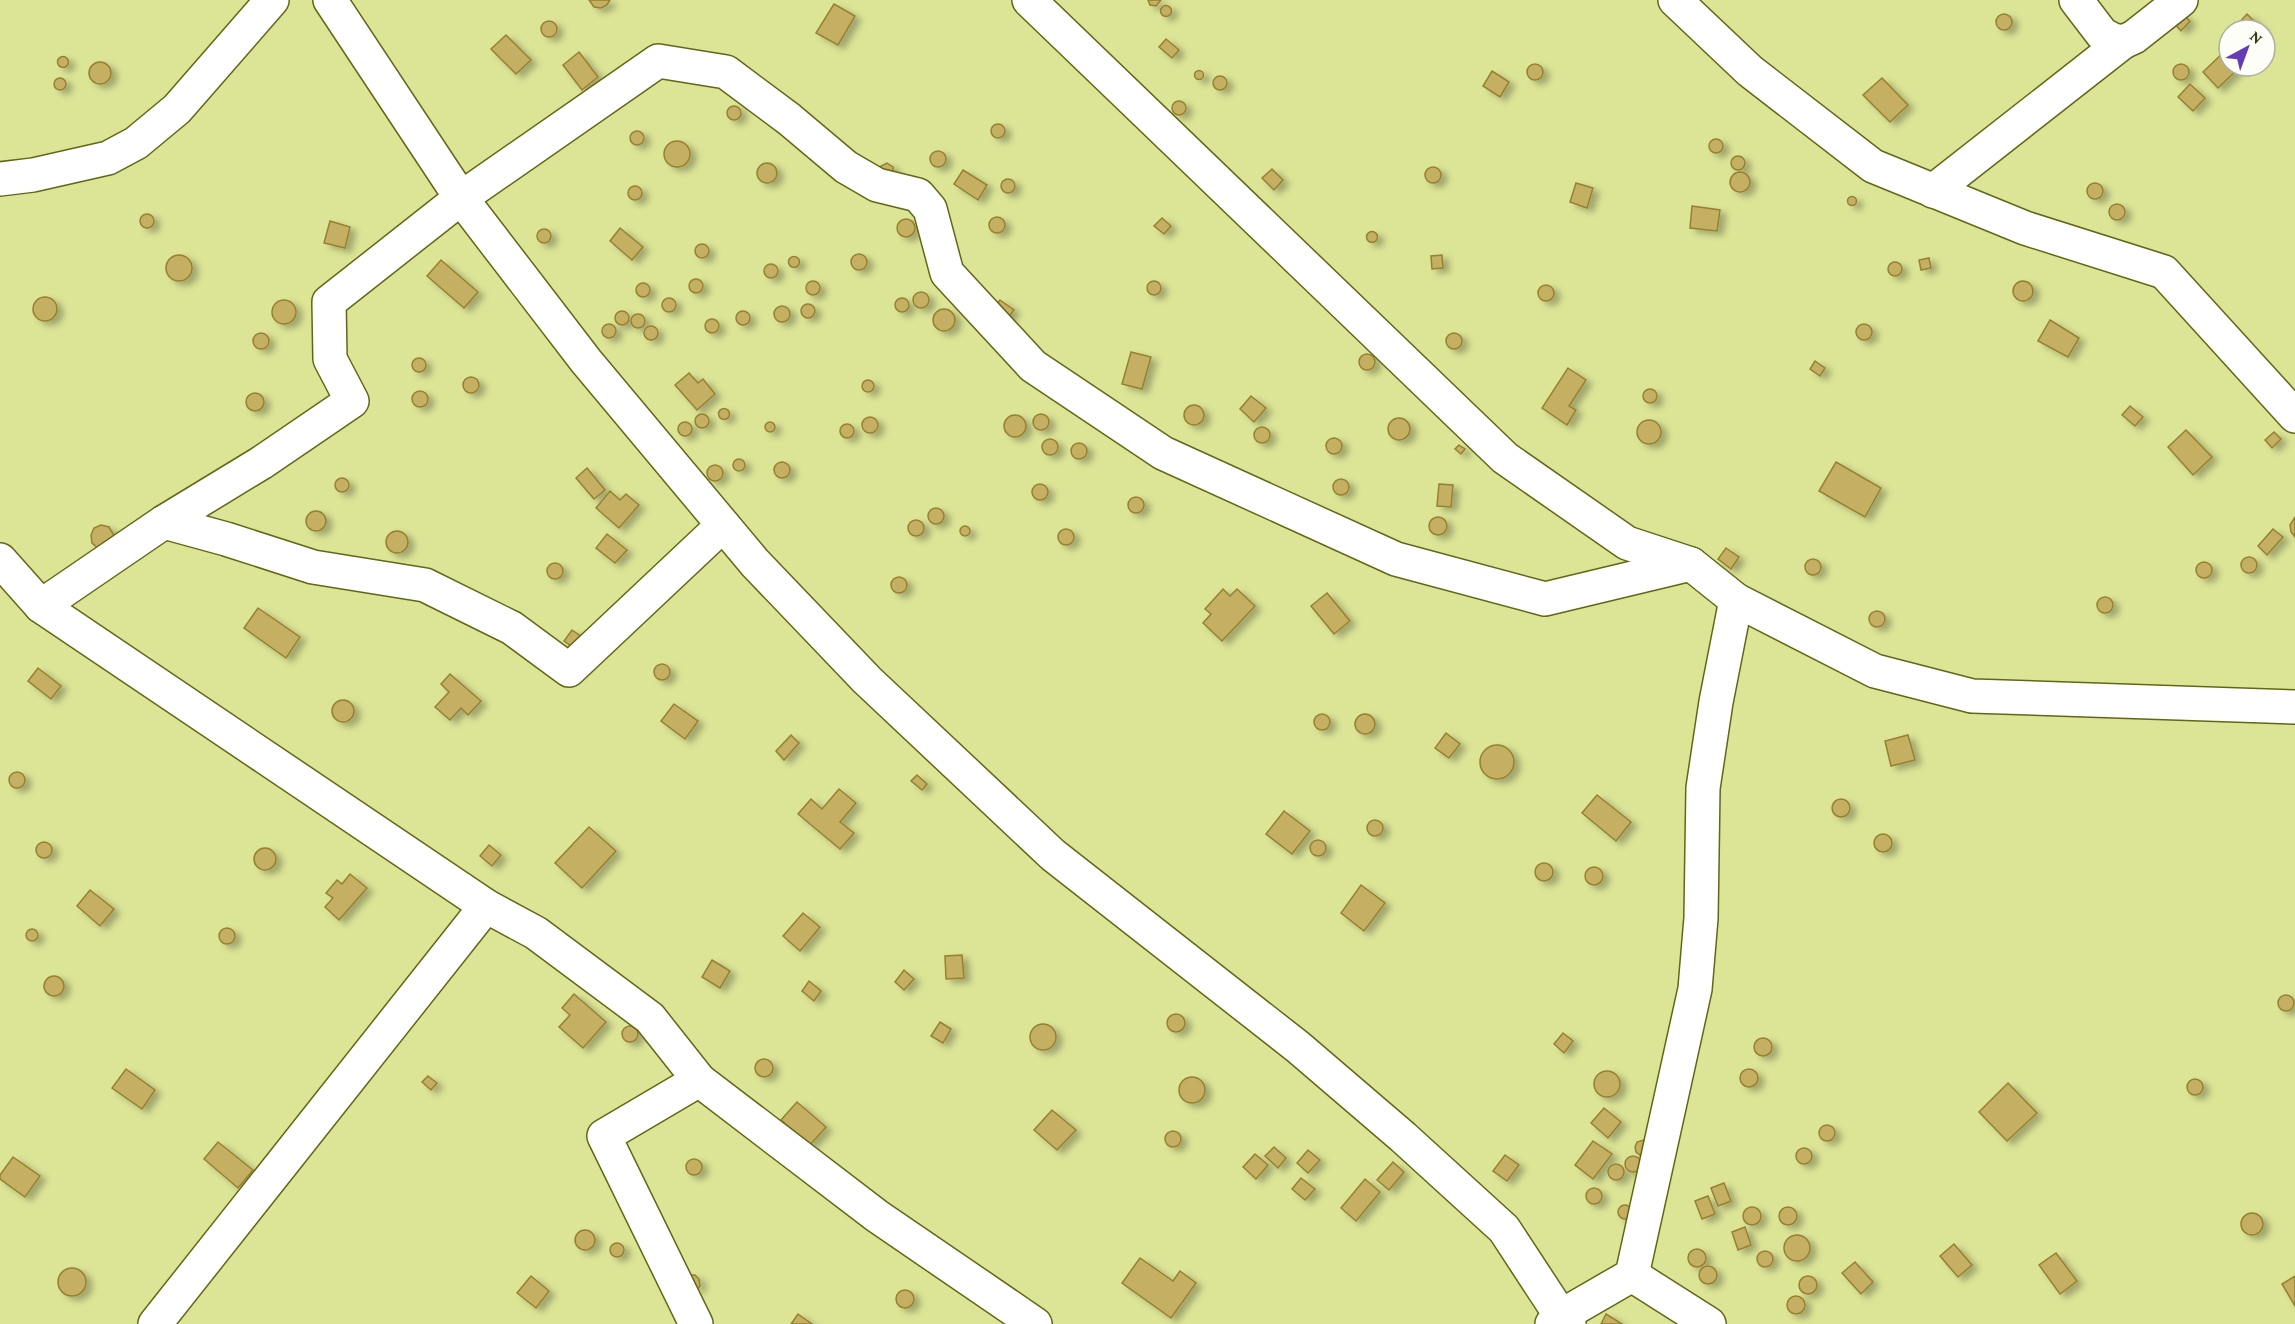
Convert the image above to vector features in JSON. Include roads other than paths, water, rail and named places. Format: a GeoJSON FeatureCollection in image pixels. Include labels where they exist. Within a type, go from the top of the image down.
{"type":"FeatureCollection","features":[{"type":"Feature","properties":{"kind":"street"},"geometry":{"type":"LineString","coordinates":[[0,179],[33,175],[108,158],[136,143],[177,109],[273,0]]}},
{"type":"Feature","properties":{"kind":"street"},"geometry":{"type":"LineString","coordinates":[[330,0],[461,198],[586,361],[755,562],[867,680],[1053,855],[1298,1047],[1403,1137],[1504,1229],[1560,1321],[1632,1275],[1695,989],[1701,918],[1703,788],[1716,702],[1736,600]]}},
{"type":"Feature","properties":{"kind":"street"},"geometry":{"type":"LineString","coordinates":[[1029,0],[1505,458],[1627,543],[1691,564],[1736,600],[1875,671],[1972,696],[2295,707]]}},
{"type":"Feature","properties":{"kind":"street"},"geometry":{"type":"LineString","coordinates":[[1675,0],[1750,71],[1873,166],[2025,228],[2164,272],[2295,416]]}},
{"type":"Feature","properties":{"kind":"street"},"geometry":{"type":"LineString","coordinates":[[2076,0],[2102,34],[2123,42]]}},
{"type":"Feature","properties":{"kind":"street"},"geometry":{"type":"LineString","coordinates":[[1933,191],[2123,42],[2134,37],[2181,0]]}},
{"type":"Feature","properties":{"kind":"street"},"geometry":{"type":"LineString","coordinates":[[41,606],[164,522],[261,463],[352,401],[330,359],[329,302],[461,198],[658,61],[726,72],[789,119],[846,167],[877,185],[918,195],[930,209],[947,273],[1033,366],[1162,453],[1396,559],[1545,599],[1691,564]]}},
{"type":"Feature","properties":{"kind":"street"},"geometry":{"type":"LineString","coordinates":[[164,522],[313,567],[425,585],[512,628],[569,670],[723,525]]}},
{"type":"Feature","properties":{"kind":"street"},"geometry":{"type":"LineString","coordinates":[[0,560],[41,606],[486,906],[536,933],[650,1018],[699,1080],[877,1216],[1035,1324]]}},
{"type":"Feature","properties":{"kind":"street"},"geometry":{"type":"LineString","coordinates":[[155,1324],[486,906]]}},
{"type":"Feature","properties":{"kind":"street"},"geometry":{"type":"LineString","coordinates":[[696,1324],[604,1136],[699,1080]]}},
{"type":"Feature","properties":{"kind":"street"},"geometry":{"type":"LineString","coordinates":[[1632,1275],[1709,1324]]}}]}
